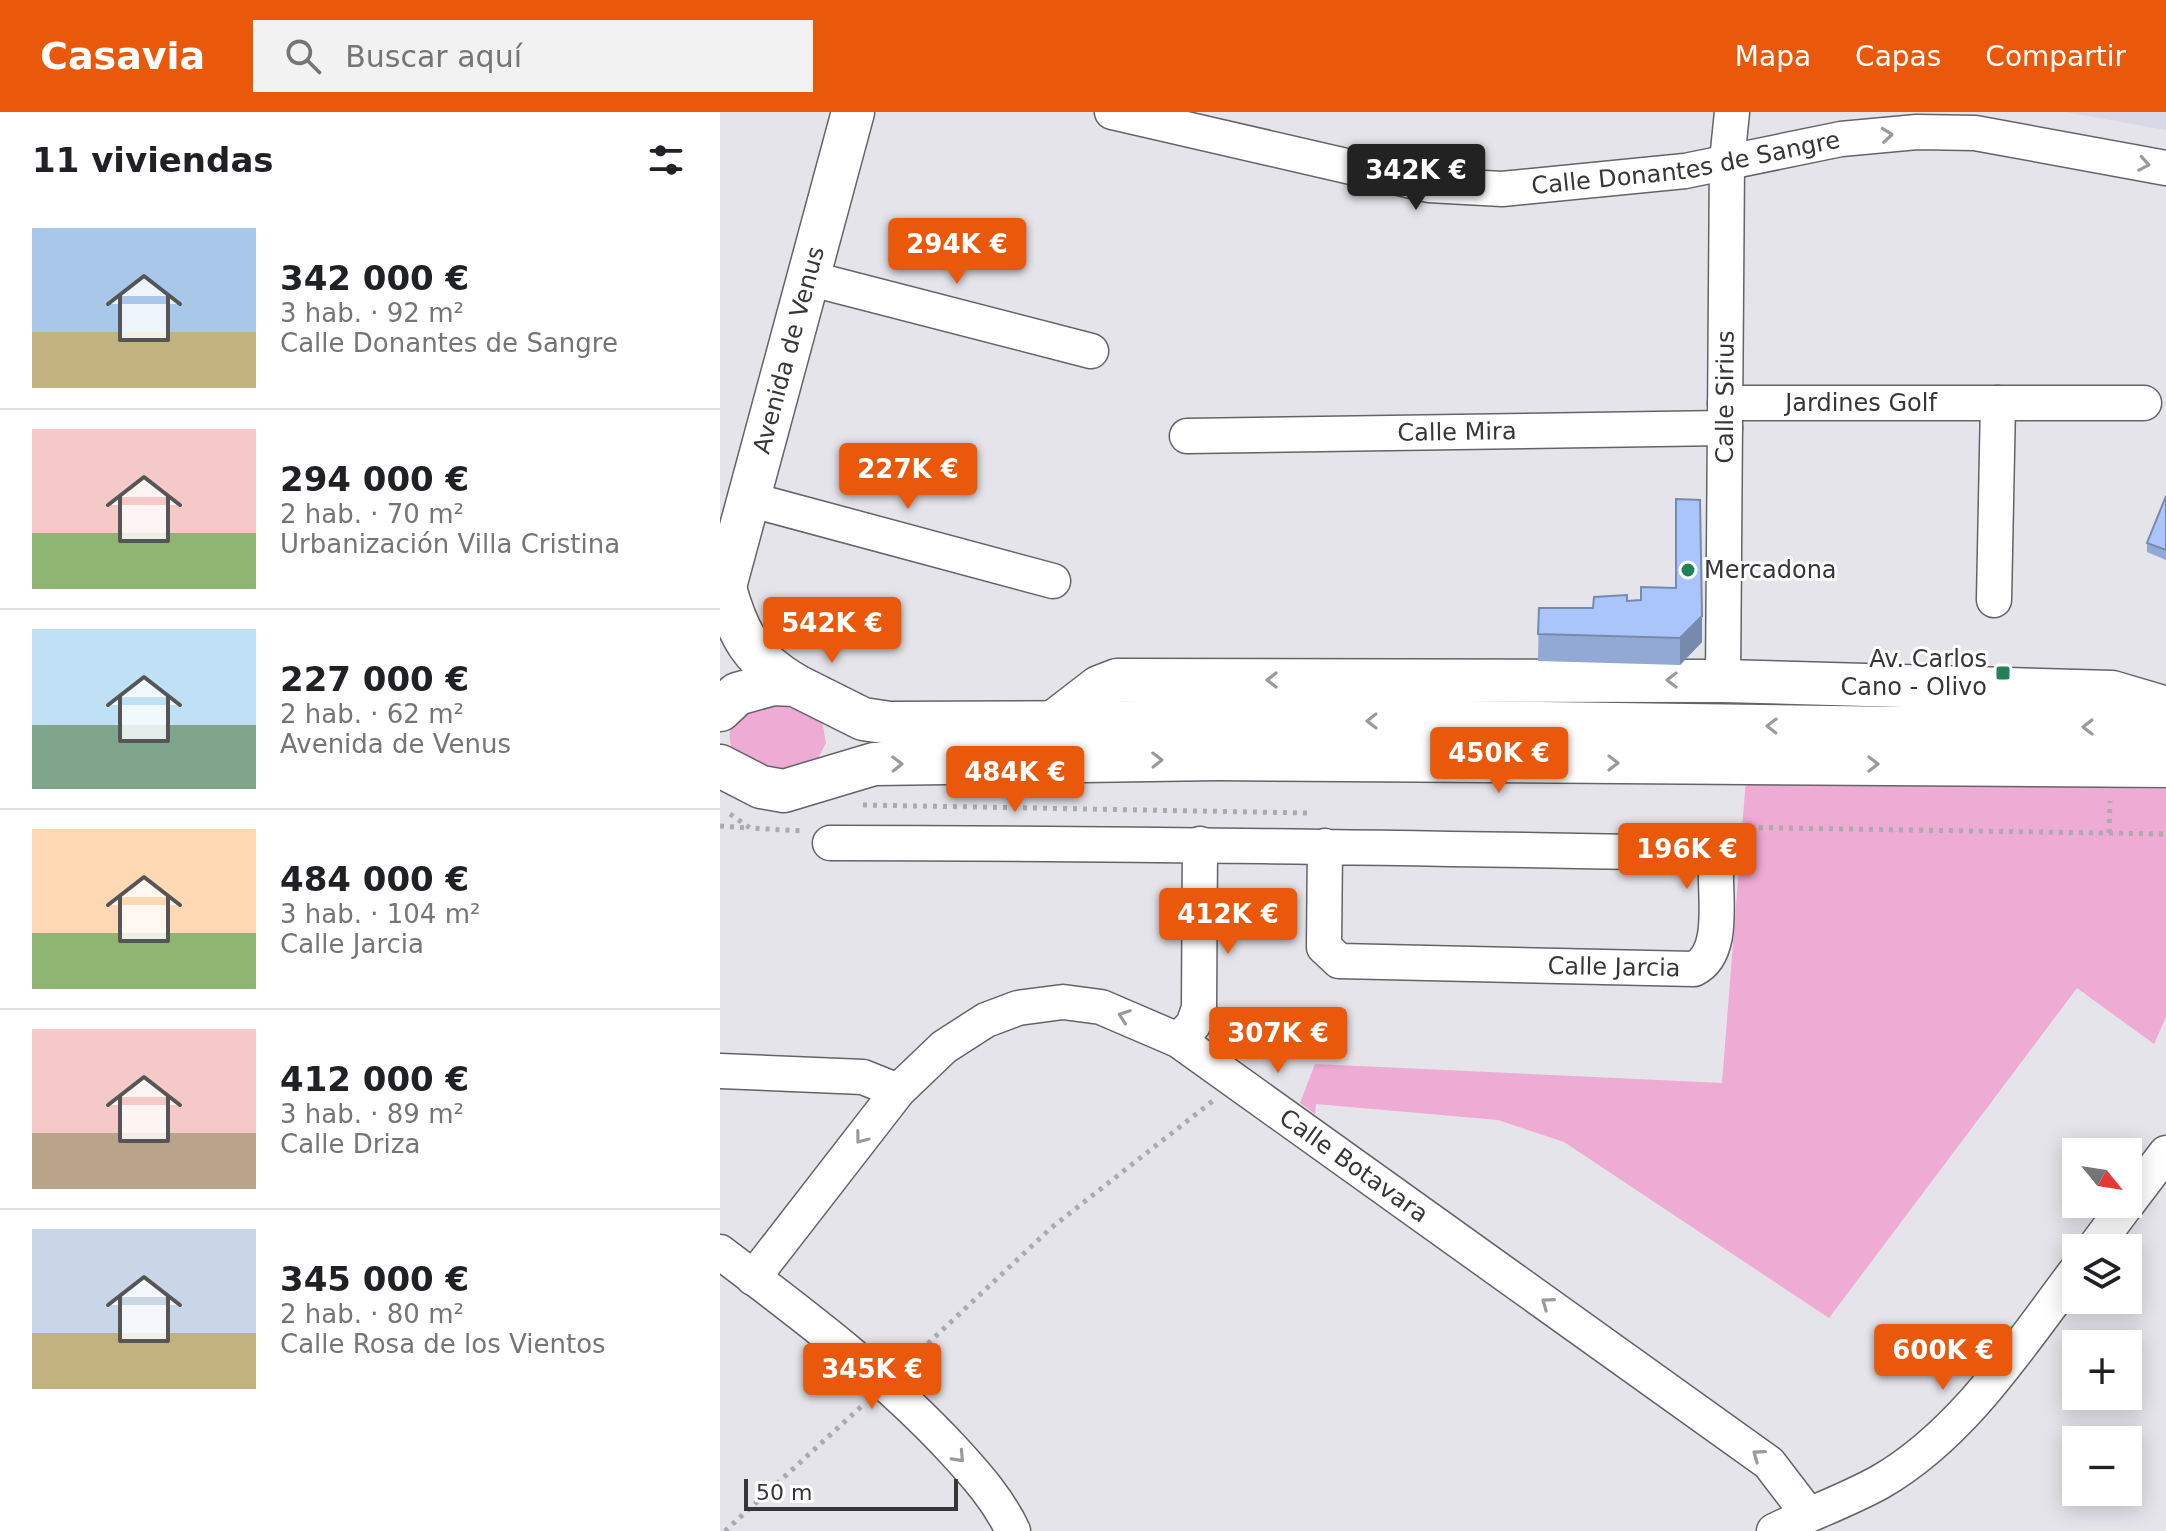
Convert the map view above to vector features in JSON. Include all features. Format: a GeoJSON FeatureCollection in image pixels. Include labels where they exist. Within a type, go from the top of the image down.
{"type":"FeatureCollection","features":[{"type":"Feature","properties":{"kind":"street","name":"Avenida de Venus"},"geometry":{"type":"LineString","coordinates":[[853,112],[722,597],[756,659],[795,685],[819,695],[832,706],[863,719],[890,723],[1394,721],[1897,728],[2166,726]]}},
{"type":"Feature","properties":{"kind":"street","name":"Calle Donantes de Sangre"},"geometry":{"type":"LineString","coordinates":[[1112,112],[1429,185],[1502,189],[1685,171],[1841,139],[1917,132],[1975,133],[2166,168]]}},
{"type":"Feature","properties":{"kind":"street","name":"Calle Sirius"},"geometry":{"type":"LineString","coordinates":[[1723,681],[1727,161],[1732,112]]}},
{"type":"Feature","properties":{"kind":"street"},"geometry":{"type":"LineString","coordinates":[[808,278],[1091,351]]}},
{"type":"Feature","properties":{"kind":"street"},"geometry":{"type":"LineString","coordinates":[[1994,600],[1998,403]]}},
{"type":"Feature","properties":{"kind":"street","name":"Jardines Golf"},"geometry":{"type":"LineString","coordinates":[[1725,416],[1998,403],[2144,403]]}},
{"type":"Feature","properties":{"kind":"street","name":"Calle Mira"},"geometry":{"type":"LineString","coordinates":[[1187,436],[1725,416]]}},
{"type":"Feature","properties":{"kind":"street"},"geometry":{"type":"LineString","coordinates":[[748,499],[1053,581]]}},
{"type":"Feature","properties":{"kind":"street"},"geometry":{"type":"LineString","coordinates":[[1051,724],[1099,687],[1117,680],[1723,681],[2112,692],[2166,708]]}},
{"type":"Feature","properties":{"kind":"street"},"geometry":{"type":"LineString","coordinates":[[720,710],[737,694],[773,684],[795,685]]}},
{"type":"Feature","properties":{"kind":"street"},"geometry":{"type":"LineString","coordinates":[[821,780],[834,768],[841,753],[841,720],[832,706]]}},
{"type":"Feature","properties":{"kind":"street"},"geometry":{"type":"LineString","coordinates":[[723,765],[761,787],[784,791],[874,764],[1217,759],[2166,766]]}},
{"type":"Feature","properties":{"kind":"street","name":"Calle Jarcia"},"geometry":{"type":"LineString","coordinates":[[830,843],[1200,844],[1325,846],[1704,854],[1713,860],[1716,871],[1714,947],[1707,960],[1694,969],[1339,961],[1324,947],[1325,846]]}},
{"type":"Feature","properties":{"kind":"street"},"geometry":{"type":"LineString","coordinates":[[1178,1040],[1193,1025],[1199,1008],[1200,844]]}},
{"type":"Feature","properties":{"kind":"street","name":"Calle Botavara"},"geometry":{"type":"LineString","coordinates":[[753,1278],[898,1091],[944,1047],[986,1020],[1018,1008],[1063,1002],[1101,1007],[1178,1040],[1769,1463],[1808,1514]]}},
{"type":"Feature","properties":{"kind":"street"},"geometry":{"type":"LineString","coordinates":[[720,1071],[863,1077],[898,1091]]}},
{"type":"Feature","properties":{"kind":"street"},"geometry":{"type":"LineString","coordinates":[[2142,1185],[2166,1153]]}},
{"type":"Feature","properties":{"kind":"street"},"geometry":{"type":"LineString","coordinates":[[2105,1234],[2117,1218]]}},
{"type":"Feature","properties":{"kind":"street"},"geometry":{"type":"LineString","coordinates":[[720,1252],[885,1384],[978,1478],[1006,1515],[1013,1531]]}},
{"type":"Feature","properties":{"kind":"street"},"geometry":{"type":"LineString","coordinates":[[1774,1531],[1881,1481],[1930,1444],[1993,1381],[2062,1290]]}},
{"type":"Feature","properties":{"kind":"path"},"geometry":{"type":"LineString","coordinates":[[720,826],[750,828]]}},
{"type":"Feature","properties":{"kind":"path"},"geometry":{"type":"LineString","coordinates":[[725,1531],[1051,1228],[1237,1082]]}},
{"type":"Feature","properties":{"kind":"shaded area"},"geometry":{"type":"Polygon","coordinates":[[[2064,112],[2166,112],[2166,130],[2064,112]]]}},
{"type":"Feature","properties":{"kind":"shaded area"},"geometry":{"type":"Polygon","coordinates":[[[776,699],[822,720],[826,743],[816,762],[772,774],[733,753],[730,730],[733,722],[746,711],[776,699]]]}},
{"type":"Feature","properties":{"kind":"shaded area"},"geometry":{"type":"Polygon","coordinates":[[[1746,779],[2166,789],[2166,1017],[2154,1044],[2077,988],[1829,1318],[1564,1142],[1498,1120],[1316,1104],[1315,1114],[1300,1103],[1315,1064],[1722,1083],[1746,779]]]}},
{"type":"Feature","properties":{"kind":"building"},"geometry":{"type":"Polygon","coordinates":[[[2166,496],[2166,550],[2147,543],[2166,496]]]}},
{"type":"Feature","properties":{"kind":"building"},"geometry":{"type":"Polygon","coordinates":[[[1676,499],[1700,500],[1702,616],[1680,638],[1538,634],[1539,608],[1593,608],[1594,597],[1627,595],[1627,601],[1641,600],[1641,587],[1676,588],[1676,499]]]}},
{"type":"Feature","properties":{"kind":"place","name":"Mercadona"},"geometry":{"type":"Point","coordinates":[1688,570]}},
{"type":"Feature","properties":{"kind":"place","name":"Av. Carlos Cano - Olivo"},"geometry":{"type":"Point","coordinates":[2003,673]}}]}
